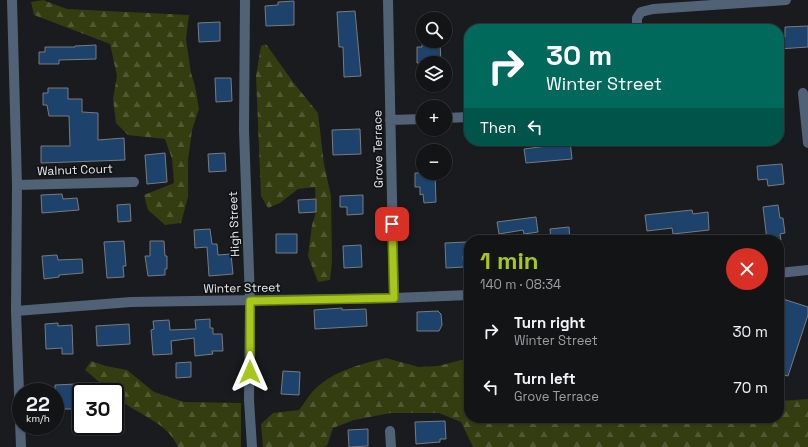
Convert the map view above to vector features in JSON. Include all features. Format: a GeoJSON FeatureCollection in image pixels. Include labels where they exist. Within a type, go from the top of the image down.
{"type":"FeatureCollection","features":[{"type":"Feature","properties":{"kind":"street"},"geometry":{"type":"LineString","coordinates":[[12,0],[17,185],[16,311],[20,447]]}},
{"type":"Feature","properties":{"kind":"street","name":"High Street"},"geometry":{"type":"LineString","coordinates":[[245,0],[244,130],[250,301],[249,400],[252,447]]}},
{"type":"Feature","properties":{"kind":"street","name":"Grove Terrace"},"geometry":{"type":"LineString","coordinates":[[388,0],[394,298]]}},
{"type":"Feature","properties":{"kind":"street"},"geometry":{"type":"LineString","coordinates":[[638,24],[637,18],[641,12],[660,8],[786,0]]}},
{"type":"Feature","properties":{"kind":"street"},"geometry":{"type":"LineString","coordinates":[[803,93],[808,144]]}},
{"type":"Feature","properties":{"kind":"street"},"geometry":{"type":"LineString","coordinates":[[452,118],[464,117]]}},
{"type":"Feature","properties":{"kind":"street"},"geometry":{"type":"LineString","coordinates":[[390,120],[416,119]]}},
{"type":"Feature","properties":{"kind":"street","name":"Walnut Court"},"geometry":{"type":"LineString","coordinates":[[17,185],[134,182]]}},
{"type":"Feature","properties":{"kind":"street"},"geometry":{"type":"LineString","coordinates":[[784,272],[808,270]]}},
{"type":"Feature","properties":{"kind":"street","name":"Winter Street"},"geometry":{"type":"LineString","coordinates":[[16,311],[132,302],[250,301],[464,295]]}},
{"type":"Feature","properties":{"kind":"street"},"geometry":{"type":"LineString","coordinates":[[390,431],[391,447]]}},
{"type":"Feature","properties":{"kind":"green space"},"geometry":{"type":"Polygon","coordinates":[[[43,0],[67,9],[189,15],[186,39],[191,73],[199,109],[192,130],[188,161],[188,197],[181,223],[165,225],[148,210],[144,195],[174,183],[172,159],[165,139],[128,135],[116,123],[113,99],[117,76],[110,44],[34,15],[31,2],[43,0]]]}},
{"type":"Feature","properties":{"kind":"green space"},"geometry":{"type":"Polygon","coordinates":[[[266,44],[293,82],[318,113],[324,164],[331,196],[332,261],[330,280],[318,282],[308,256],[312,225],[316,212],[315,187],[298,189],[280,203],[268,208],[261,196],[256,76],[261,46],[266,44]]]}},
{"type":"Feature","properties":{"kind":"green space"},"geometry":{"type":"Polygon","coordinates":[[[386,358],[419,367],[438,366],[464,359],[464,423],[784,423],[784,401],[808,399],[808,447],[473,447],[461,422],[439,413],[391,413],[354,420],[333,428],[327,446],[263,447],[261,424],[273,413],[299,410],[314,390],[322,383],[339,373],[386,358]]]}},
{"type":"Feature","properties":{"kind":"green space"},"geometry":{"type":"Polygon","coordinates":[[[91,361],[106,366],[127,370],[154,392],[184,402],[241,403],[241,447],[178,447],[166,430],[150,418],[124,404],[124,383],[100,383],[85,370],[91,361]]]}},
{"type":"Feature","properties":{"kind":"building"},"geometry":{"type":"Polygon","coordinates":[[[294,1],[294,25],[266,26],[265,6],[278,5],[278,2],[294,1]]]}},
{"type":"Feature","properties":{"kind":"building"},"geometry":{"type":"Polygon","coordinates":[[[355,11],[361,76],[344,77],[343,47],[339,47],[337,12],[355,11]]]}},
{"type":"Feature","properties":{"kind":"building"},"geometry":{"type":"Polygon","coordinates":[[[220,22],[220,41],[199,42],[198,23],[220,22]]]}},
{"type":"Feature","properties":{"kind":"building"},"geometry":{"type":"Polygon","coordinates":[[[808,26],[808,47],[784,49],[785,27],[808,26]]]}},
{"type":"Feature","properties":{"kind":"building"},"geometry":{"type":"Polygon","coordinates":[[[96,45],[96,59],[59,60],[59,64],[39,64],[39,52],[45,52],[45,47],[96,45]]]}},
{"type":"Feature","properties":{"kind":"building"},"geometry":{"type":"Polygon","coordinates":[[[417,48],[440,48],[441,56],[417,56],[417,48]]]}},
{"type":"Feature","properties":{"kind":"building"},"geometry":{"type":"Polygon","coordinates":[[[215,78],[231,78],[232,101],[216,102],[215,78]]]}},
{"type":"Feature","properties":{"kind":"building"},"geometry":{"type":"Polygon","coordinates":[[[48,88],[68,88],[68,99],[82,99],[82,112],[98,113],[98,140],[124,138],[125,160],[41,163],[41,146],[70,146],[69,116],[49,116],[47,105],[43,105],[43,93],[48,93],[48,88]]]}},
{"type":"Feature","properties":{"kind":"building"},"geometry":{"type":"Polygon","coordinates":[[[360,129],[361,154],[333,155],[332,130],[360,129]]]}},
{"type":"Feature","properties":{"kind":"building"},"geometry":{"type":"Polygon","coordinates":[[[547,146],[571,146],[572,159],[526,163],[524,149],[547,146]]]}},
{"type":"Feature","properties":{"kind":"building"},"geometry":{"type":"Polygon","coordinates":[[[165,153],[167,182],[147,184],[145,155],[165,153]]]}},
{"type":"Feature","properties":{"kind":"building"},"geometry":{"type":"Polygon","coordinates":[[[225,153],[226,171],[209,172],[208,154],[225,153]]]}},
{"type":"Feature","properties":{"kind":"building"},"geometry":{"type":"Polygon","coordinates":[[[782,164],[784,184],[768,186],[767,179],[758,180],[757,166],[782,164]]]}},
{"type":"Feature","properties":{"kind":"building"},"geometry":{"type":"Polygon","coordinates":[[[415,173],[416,180],[435,180],[436,202],[424,203],[423,194],[420,195],[420,187],[415,187],[415,173]]]}},
{"type":"Feature","properties":{"kind":"building"},"geometry":{"type":"Polygon","coordinates":[[[62,194],[63,199],[77,198],[79,210],[42,213],[41,195],[62,194]]]}},
{"type":"Feature","properties":{"kind":"building"},"geometry":{"type":"Polygon","coordinates":[[[363,195],[363,214],[347,215],[347,207],[340,207],[340,196],[363,195]]]}},
{"type":"Feature","properties":{"kind":"building"},"geometry":{"type":"Polygon","coordinates":[[[316,199],[316,212],[299,213],[298,200],[316,199]]]}},
{"type":"Feature","properties":{"kind":"building"},"geometry":{"type":"Polygon","coordinates":[[[130,204],[131,221],[118,222],[117,205],[130,204]]]}},
{"type":"Feature","properties":{"kind":"building"},"geometry":{"type":"Polygon","coordinates":[[[778,205],[780,218],[783,218],[785,233],[780,235],[766,235],[763,207],[778,205]]]}},
{"type":"Feature","properties":{"kind":"building"},"geometry":{"type":"Polygon","coordinates":[[[692,210],[693,214],[708,212],[709,230],[673,234],[672,228],[647,231],[645,215],[692,210]]]}},
{"type":"Feature","properties":{"kind":"building"},"geometry":{"type":"Polygon","coordinates":[[[536,217],[538,232],[524,234],[523,230],[499,234],[497,222],[536,217]]]}},
{"type":"Feature","properties":{"kind":"building"},"geometry":{"type":"Polygon","coordinates":[[[569,227],[570,235],[551,235],[550,229],[569,227]]]}},
{"type":"Feature","properties":{"kind":"building"},"geometry":{"type":"Polygon","coordinates":[[[210,229],[212,244],[217,244],[218,255],[231,254],[233,274],[209,276],[207,247],[195,248],[194,230],[210,229]]]}},
{"type":"Feature","properties":{"kind":"building"},"geometry":{"type":"Polygon","coordinates":[[[276,234],[297,234],[297,253],[276,253],[276,234]]]}},
{"type":"Feature","properties":{"kind":"building"},"geometry":{"type":"Polygon","coordinates":[[[124,241],[126,266],[123,266],[124,277],[107,278],[104,242],[124,241]]]}},
{"type":"Feature","properties":{"kind":"building"},"geometry":{"type":"Polygon","coordinates":[[[150,241],[164,241],[165,256],[167,256],[167,269],[165,269],[165,275],[148,276],[145,256],[150,256],[150,241]]]}},
{"type":"Feature","properties":{"kind":"building"},"geometry":{"type":"Polygon","coordinates":[[[464,242],[464,267],[446,268],[445,243],[464,242]]]}},
{"type":"Feature","properties":{"kind":"building"},"geometry":{"type":"Polygon","coordinates":[[[361,245],[362,267],[344,268],[343,246],[361,245]]]}},
{"type":"Feature","properties":{"kind":"building"},"geometry":{"type":"Polygon","coordinates":[[[57,255],[58,260],[82,259],[83,273],[59,275],[59,277],[44,279],[42,256],[57,255]]]}},
{"type":"Feature","properties":{"kind":"building"},"geometry":{"type":"Polygon","coordinates":[[[784,299],[808,307],[808,315],[788,376],[784,375],[784,299]]]}},
{"type":"Feature","properties":{"kind":"building"},"geometry":{"type":"Polygon","coordinates":[[[342,308],[342,310],[366,309],[367,326],[315,329],[314,310],[342,308]]]}},
{"type":"Feature","properties":{"kind":"building"},"geometry":{"type":"Polygon","coordinates":[[[438,311],[441,314],[442,325],[439,331],[417,331],[417,312],[438,311]]]}},
{"type":"Feature","properties":{"kind":"building"},"geometry":{"type":"Polygon","coordinates":[[[210,319],[210,328],[213,328],[213,334],[222,334],[223,351],[212,351],[213,354],[195,356],[194,338],[171,341],[172,354],[153,355],[151,330],[154,329],[153,321],[169,320],[170,330],[196,329],[195,320],[210,319]]]}},
{"type":"Feature","properties":{"kind":"building"},"geometry":{"type":"Polygon","coordinates":[[[58,323],[58,326],[72,325],[73,354],[62,354],[62,348],[46,349],[45,324],[58,323]]]}},
{"type":"Feature","properties":{"kind":"building"},"geometry":{"type":"Polygon","coordinates":[[[129,324],[130,344],[97,346],[96,326],[129,324]]]}},
{"type":"Feature","properties":{"kind":"building"},"geometry":{"type":"Polygon","coordinates":[[[191,362],[191,377],[176,378],[176,363],[191,362]]]}},
{"type":"Feature","properties":{"kind":"building"},"geometry":{"type":"Polygon","coordinates":[[[283,371],[300,372],[299,395],[281,394],[283,371]]]}},
{"type":"Feature","properties":{"kind":"building"},"geometry":{"type":"Polygon","coordinates":[[[72,384],[72,409],[64,409],[64,385],[72,384]]]}},
{"type":"Feature","properties":{"kind":"building"},"geometry":{"type":"Polygon","coordinates":[[[445,421],[446,439],[440,439],[440,442],[416,444],[415,422],[445,421]]]}},
{"type":"Feature","properties":{"kind":"building"},"geometry":{"type":"Polygon","coordinates":[[[368,429],[368,446],[349,447],[348,430],[368,429]]]}},
{"type":"Feature","properties":{"kind":"route"},"geometry":{"type":"LineString","coordinates":[[250,372],[250,301],[394,298],[392,224]]}}]}
